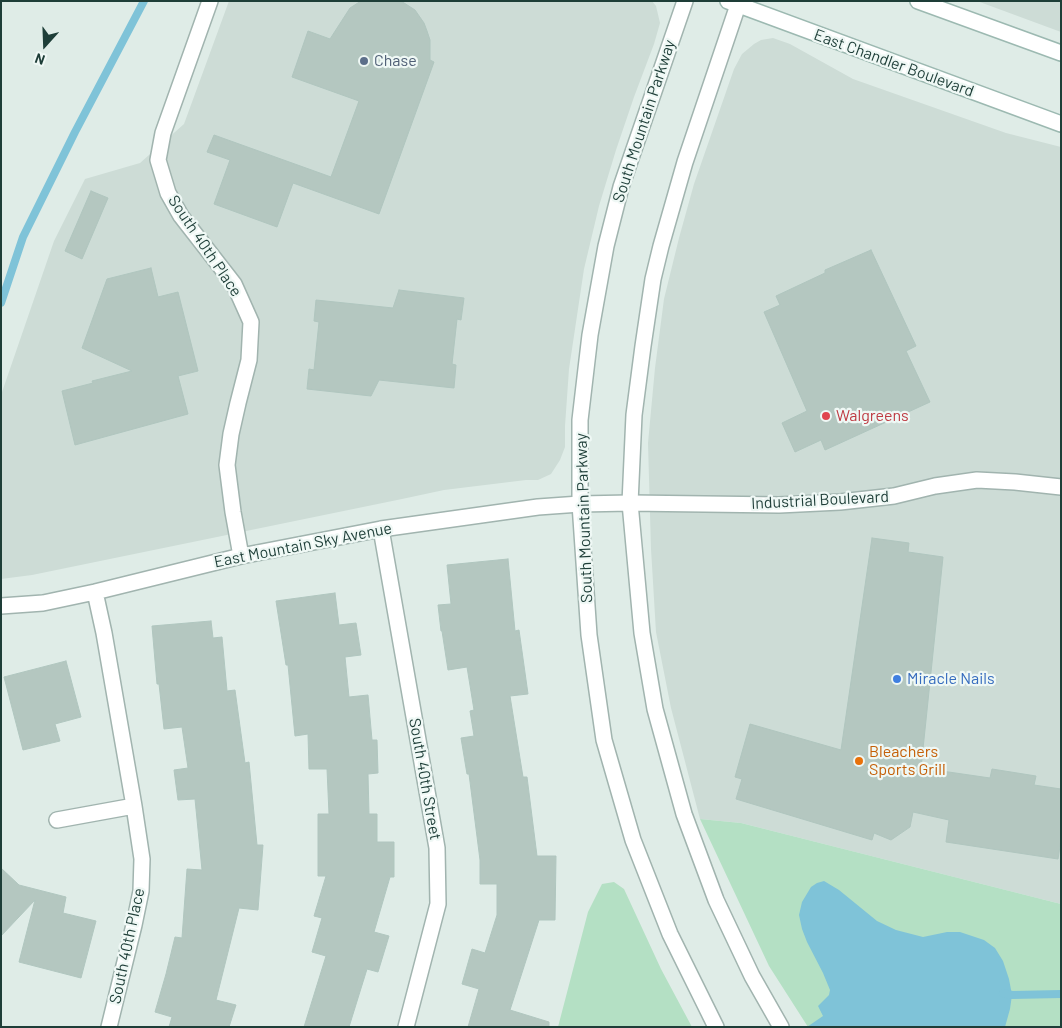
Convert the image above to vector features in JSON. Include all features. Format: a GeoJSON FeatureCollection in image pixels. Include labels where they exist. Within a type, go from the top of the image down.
{"type":"FeatureCollection","features":[{"type":"Feature","properties":{"kind":"street","name":"South 40th Place"},"geometry":{"type":"LineString","coordinates":[[210,1],[163,133],[158,160],[168,193],[181,216],[234,284],[250,322],[249,360],[231,434],[227,465],[241,556]]}},
{"type":"Feature","properties":{"kind":"street","name":"South Mountain Parkway"},"geometry":{"type":"LineString","coordinates":[[685,1],[626,170],[606,246],[590,335],[580,420],[580,504],[589,635],[604,740],[633,840],[670,934],[716,1027]]}},
{"type":"Feature","properties":{"kind":"street"},"geometry":{"type":"LineString","coordinates":[[918,1],[1061,53]]}},
{"type":"Feature","properties":{"kind":"street"},"geometry":{"type":"LineString","coordinates":[[735,3],[685,162],[653,279],[634,415],[630,503],[644,643],[655,708],[684,814],[716,900],[752,976],[781,1027]]}},
{"type":"Feature","properties":{"kind":"street","name":"East Chandler Boulevard"},"geometry":{"type":"LineString","coordinates":[[735,3],[1061,124]]}},
{"type":"Feature","properties":{"kind":"street","name":"Industrial Boulevard"},"geometry":{"type":"LineString","coordinates":[[608,503],[779,505],[840,502],[894,496],[935,486],[977,480],[1061,487]]}},
{"type":"Feature","properties":{"kind":"street","name":"East Mountain Sky Avenue"},"geometry":{"type":"LineString","coordinates":[[1,606],[43,603],[241,556],[381,529],[538,507],[608,503]]}},
{"type":"Feature","properties":{"kind":"street","name":"South 40th Street"},"geometry":{"type":"LineString","coordinates":[[381,529],[437,848],[438,904],[406,1027]]}},
{"type":"Feature","properties":{"kind":"street","name":"South 40th Place"},"geometry":{"type":"LineString","coordinates":[[95,592],[104,633],[142,859],[141,891],[109,1027]]}},
{"type":"Feature","properties":{"kind":"street"},"geometry":{"type":"LineString","coordinates":[[58,820],[134,806]]}},
{"type":"Feature","properties":{"kind":"shaded area"},"geometry":{"type":"Polygon","coordinates":[[[229,1],[652,1],[656,6],[660,23],[616,150],[599,206],[584,269],[569,369],[565,447],[560,460],[551,474],[538,480],[444,490],[32,575],[1,579],[1,395],[54,241],[85,179],[140,163],[184,124],[229,1]]]}},
{"type":"Feature","properties":{"kind":"shaded area"},"geometry":{"type":"Polygon","coordinates":[[[977,1],[1061,1],[1061,32],[977,1]]]}},
{"type":"Feature","properties":{"kind":"shaded area"},"geometry":{"type":"Polygon","coordinates":[[[773,38],[790,44],[853,79],[1006,133],[1061,147],[1061,904],[741,823],[700,819],[671,708],[656,632],[648,443],[655,368],[664,299],[679,238],[694,184],[734,69],[742,54],[754,44],[761,40],[773,38]]]}},
{"type":"Feature","properties":{"kind":"green space"},"geometry":{"type":"Polygon","coordinates":[[[700,819],[741,823],[1061,904],[1061,1027],[808,1027],[769,966],[700,819]]]}},
{"type":"Feature","properties":{"kind":"green space"},"geometry":{"type":"Polygon","coordinates":[[[614,882],[624,889],[661,969],[692,1027],[558,1027],[588,912],[602,884],[614,882]]]}},
{"type":"Feature","properties":{"kind":"water"},"geometry":{"type":"Polygon","coordinates":[[[824,881],[839,890],[877,921],[896,930],[923,937],[947,932],[960,932],[984,940],[995,948],[1003,961],[1012,995],[1005,1027],[807,1027],[823,1016],[818,1006],[829,995],[830,990],[807,942],[799,915],[802,902],[811,887],[824,881]]]}},
{"type":"Feature","properties":{"kind":"building"},"geometry":{"type":"Polygon","coordinates":[[[361,1],[401,1],[415,10],[427,31],[430,40],[430,60],[434,62],[379,214],[293,183],[277,227],[214,204],[230,160],[207,152],[214,135],[331,177],[359,101],[292,77],[308,31],[330,39],[350,8],[361,1]]]}},
{"type":"Feature","properties":{"kind":"building"},"geometry":{"type":"Polygon","coordinates":[[[91,191],[108,198],[82,259],[65,251],[91,191]]]}},
{"type":"Feature","properties":{"kind":"building","name":"Walgreens"},"geometry":{"type":"Polygon","coordinates":[[[871,250],[916,346],[906,351],[930,402],[825,450],[821,440],[795,452],[782,423],[807,411],[764,312],[780,305],[776,296],[825,273],[825,270],[871,250]]]}},
{"type":"Feature","properties":{"kind":"building"},"geometry":{"type":"Polygon","coordinates":[[[151,268],[158,297],[178,292],[198,371],[178,376],[188,414],[75,445],[62,391],[132,371],[82,348],[107,279],[151,268]]]}},
{"type":"Feature","properties":{"kind":"building"},"geometry":{"type":"Polygon","coordinates":[[[399,290],[464,298],[461,320],[457,319],[452,364],[456,365],[454,388],[379,380],[371,396],[307,389],[309,369],[314,370],[319,322],[314,321],[316,300],[393,308],[399,290]]]}},
{"type":"Feature","properties":{"kind":"building"},"geometry":{"type":"Polygon","coordinates":[[[872,538],[909,543],[908,552],[943,557],[921,768],[990,778],[992,769],[1036,776],[1034,785],[1061,789],[1061,840],[1058,859],[946,842],[949,820],[913,812],[910,827],[891,840],[874,833],[872,840],[736,799],[742,779],[735,777],[750,724],[841,750],[872,538]]]}},
{"type":"Feature","properties":{"kind":"building"},"geometry":{"type":"Polygon","coordinates":[[[508,559],[515,631],[519,630],[528,694],[510,696],[523,777],[527,777],[537,856],[556,856],[555,920],[539,920],[510,1010],[549,1022],[549,1027],[468,1027],[479,989],[462,984],[472,949],[485,953],[497,915],[497,884],[480,884],[480,860],[469,774],[467,774],[461,738],[474,736],[470,711],[474,710],[467,667],[448,670],[438,605],[451,604],[447,565],[508,559]]]}},
{"type":"Feature","properties":{"kind":"building"},"geometry":{"type":"Polygon","coordinates":[[[335,593],[339,625],[356,623],[361,655],[345,657],[349,697],[368,695],[372,740],[377,740],[378,773],[368,774],[369,814],[377,814],[377,842],[394,842],[394,877],[390,877],[374,932],[389,936],[378,972],[367,969],[349,1027],[304,1027],[326,956],[312,952],[322,918],[314,916],[326,876],[318,876],[318,814],[329,814],[327,769],[309,769],[308,734],[295,736],[288,665],[286,665],[276,601],[335,593]]]}},
{"type":"Feature","properties":{"kind":"building"},"geometry":{"type":"Polygon","coordinates":[[[211,621],[213,638],[222,637],[227,691],[235,690],[245,763],[249,762],[257,845],[263,845],[258,910],[239,908],[216,1000],[236,1005],[229,1027],[169,1027],[172,1017],[155,1012],[175,937],[182,938],[187,869],[202,870],[195,799],[178,800],[174,770],[188,768],[182,727],[164,729],[159,684],[157,684],[152,626],[211,621]]]}},
{"type":"Feature","properties":{"kind":"building"},"geometry":{"type":"Polygon","coordinates":[[[66,661],[81,717],[55,724],[60,741],[23,750],[4,677],[66,661]]]}},
{"type":"Feature","properties":{"kind":"building"},"geometry":{"type":"Polygon","coordinates":[[[1,868],[19,885],[66,897],[63,913],[96,921],[81,978],[19,962],[35,900],[1,936],[1,868]]]}},
{"type":"Feature","properties":{"kind":"waterway"},"geometry":{"type":"LineString","coordinates":[[1,303],[23,237],[75,132],[144,1]]}},
{"type":"Feature","properties":{"kind":"waterway"},"geometry":{"type":"LineString","coordinates":[[1003,993],[1012,995],[1061,994]]}},
{"type":"Feature","properties":{"kind":"place","name":"Chase"},"geometry":{"type":"Point","coordinates":[364,61]}},
{"type":"Feature","properties":{"kind":"place","name":"Walgreens"},"geometry":{"type":"Point","coordinates":[826,416]}},
{"type":"Feature","properties":{"kind":"place","name":"Miracle Nails"},"geometry":{"type":"Point","coordinates":[897,679]}},
{"type":"Feature","properties":{"kind":"place","name":"Bleachers Sports Grill"},"geometry":{"type":"Point","coordinates":[859,761]}}]}
